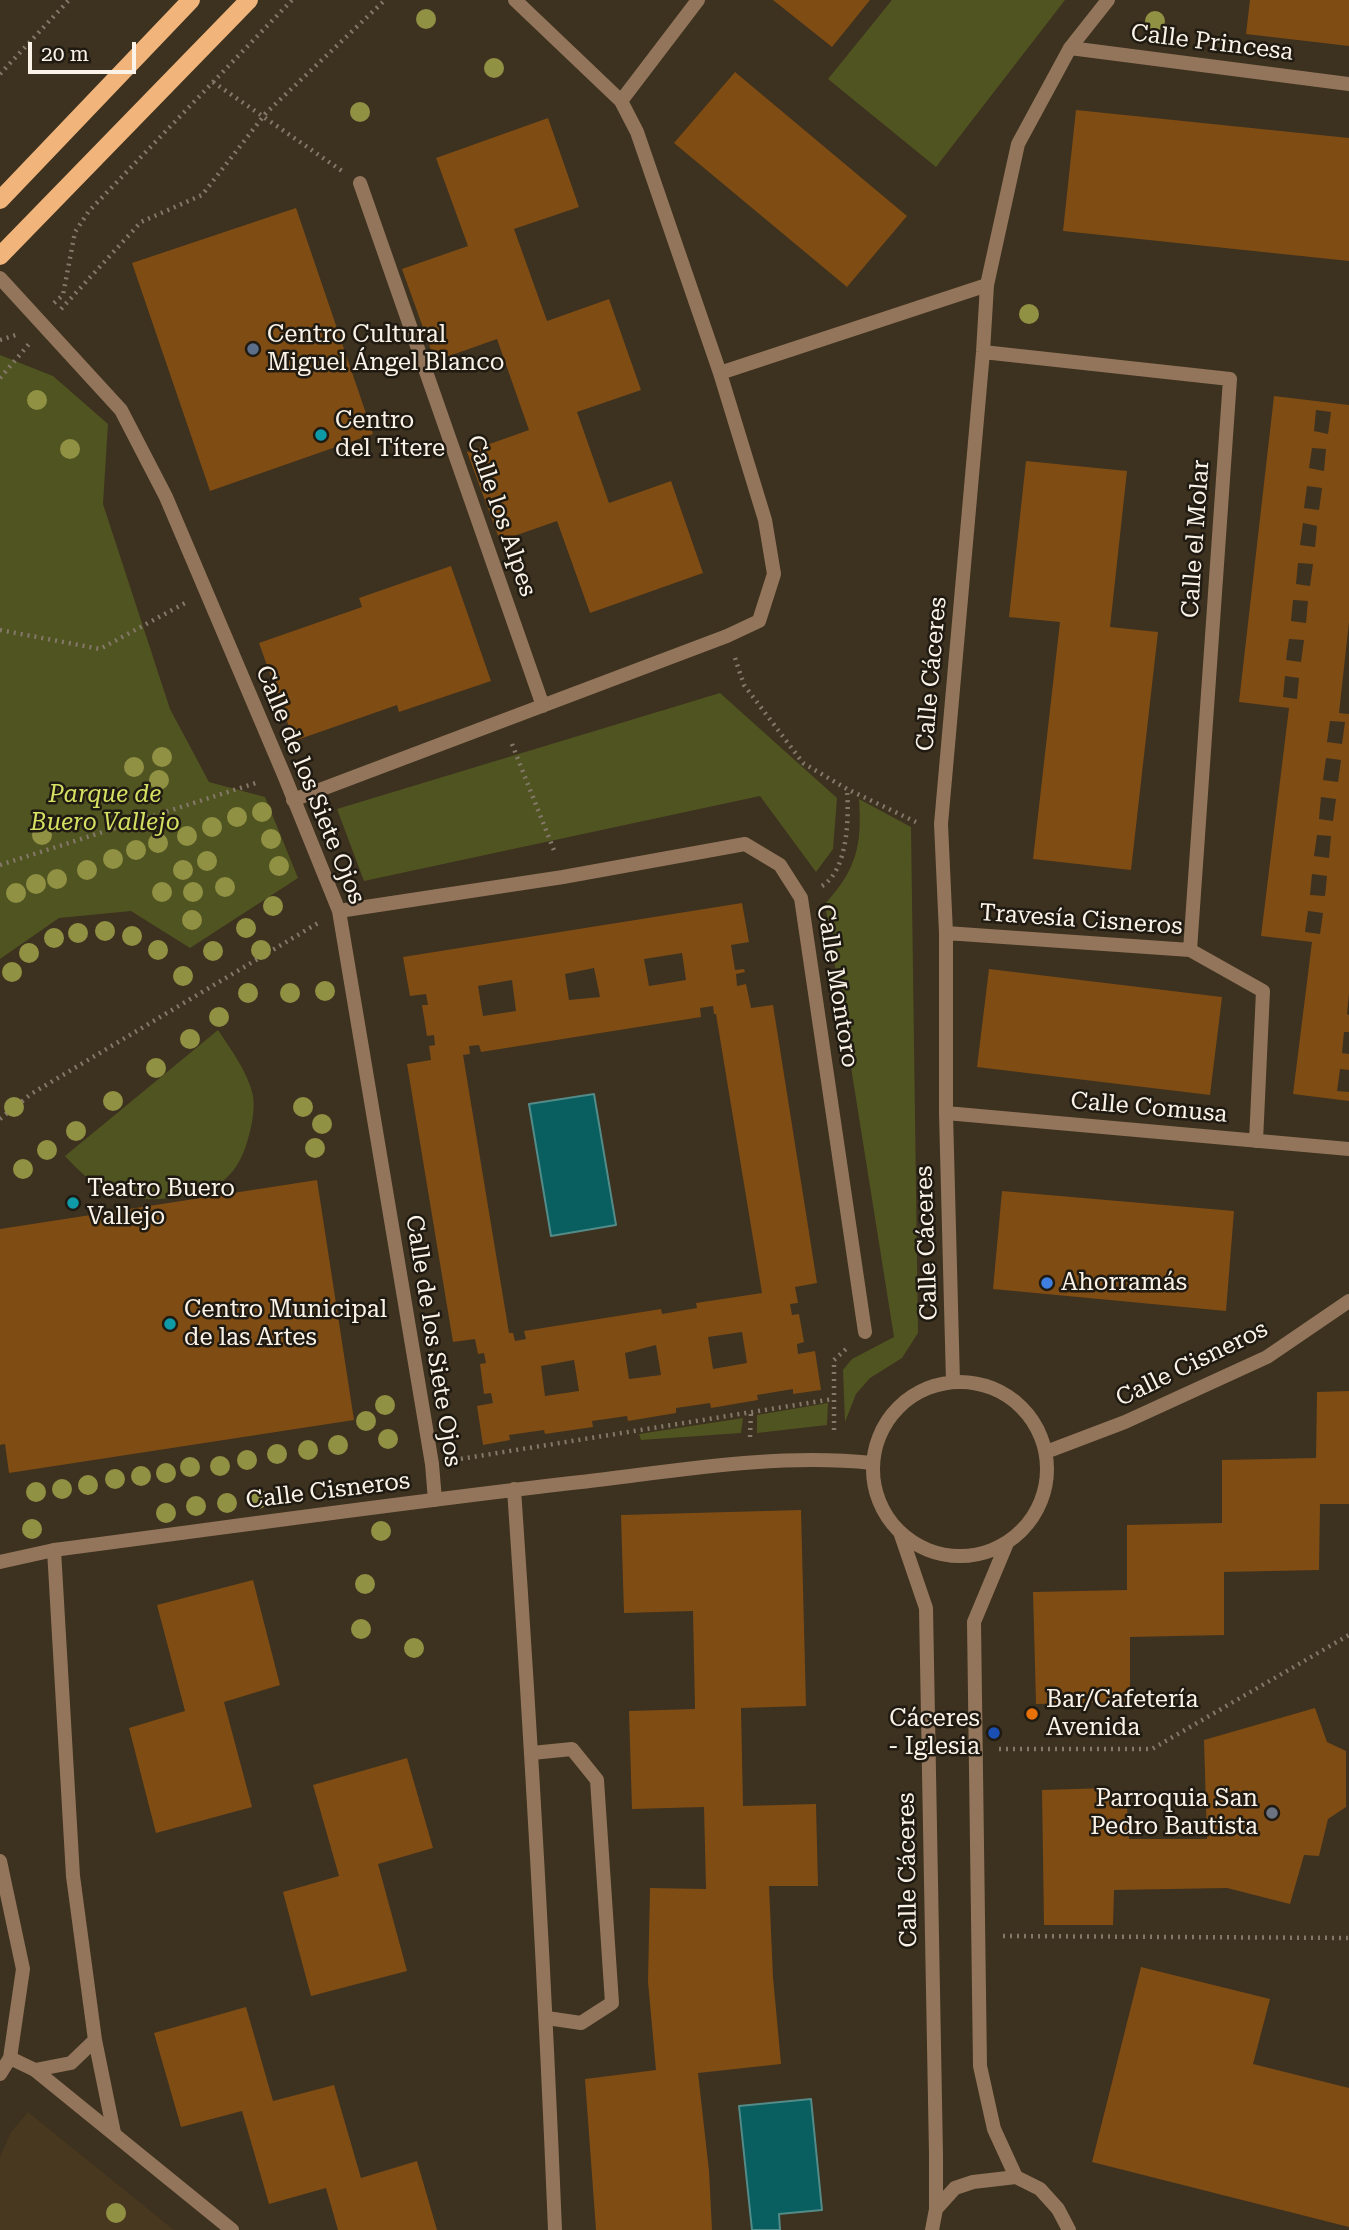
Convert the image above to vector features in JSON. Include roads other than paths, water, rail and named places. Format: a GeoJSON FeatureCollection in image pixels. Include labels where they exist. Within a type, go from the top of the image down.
{"type":"FeatureCollection","features":[{"type":"Feature","properties":{"kind":"main road"},"geometry":{"type":"LineString","coordinates":[[0,200],[191,0]]}},
{"type":"Feature","properties":{"kind":"main road"},"geometry":{"type":"LineString","coordinates":[[0,256],[249,0]]}},
{"type":"Feature","properties":{"kind":"street"},"geometry":{"type":"LineString","coordinates":[[293,800],[727,636],[759,621],[774,574],[765,520],[720,373],[637,132],[621,102],[515,0]]}},
{"type":"Feature","properties":{"kind":"street"},"geometry":{"type":"LineString","coordinates":[[621,102],[698,0]]}},
{"type":"Feature","properties":{"kind":"street","name":"Calle Cáceres"},"geometry":{"type":"LineString","coordinates":[[953,1382],[946,1113],[946,933],[941,824],[987,285],[1018,145],[1070,48],[1108,0]]}},
{"type":"Feature","properties":{"kind":"street","name":"Calle Princesa"},"geometry":{"type":"LineString","coordinates":[[1070,48],[1349,84]]}},
{"type":"Feature","properties":{"kind":"street","name":"Calle los Alpes"},"geometry":{"type":"LineString","coordinates":[[360,183],[542,706]]}},
{"type":"Feature","properties":{"kind":"street","name":"Calle de los Siete Ojos"},"geometry":{"type":"LineString","coordinates":[[0,278],[121,410],[166,497],[284,775],[338,911],[432,1464],[435,1500]]}},
{"type":"Feature","properties":{"kind":"street"},"geometry":{"type":"LineString","coordinates":[[720,373],[987,285]]}},
{"type":"Feature","properties":{"kind":"street","name":"Calle el Molar"},"geometry":{"type":"LineString","coordinates":[[983,352],[1230,379],[1190,950]]}},
{"type":"Feature","properties":{"kind":"street","name":"Calle Montoro"},"geometry":{"type":"LineString","coordinates":[[338,911],[563,877],[745,844],[780,865],[801,898],[865,1332]]}},
{"type":"Feature","properties":{"kind":"street","name":"Travesía Cisneros"},"geometry":{"type":"LineString","coordinates":[[946,933],[1190,950],[1263,992],[1256,1141]]}},
{"type":"Feature","properties":{"kind":"street","name":"Calle Comusa"},"geometry":{"type":"LineString","coordinates":[[946,1113],[1349,1149]]}},
{"type":"Feature","properties":{"kind":"street","name":"Calle Cisneros"},"geometry":{"type":"LineString","coordinates":[[1046,1452],[1125,1422],[1266,1357],[1349,1301]]}},
{"type":"Feature","properties":{"kind":"street"},"geometry":{"type":"LineString","coordinates":[[953,1382],[978,1384],[1002,1393],[1022,1408],[1037,1429],[1046,1452],[1047,1478],[1041,1504],[1027,1526],[1007,1543],[981,1555],[953,1557],[925,1550],[901,1535],[884,1514],[874,1489],[872,1462],[877,1438],[889,1416],[907,1399],[929,1387],[953,1382]]}},
{"type":"Feature","properties":{"kind":"street","name":"Calle Cisneros"},"geometry":{"type":"LineString","coordinates":[[0,1562],[54,1550],[514,1489],[748,1462],[827,1458],[872,1462]]}},
{"type":"Feature","properties":{"kind":"street"},"geometry":{"type":"LineString","coordinates":[[514,1489],[533,1753],[555,2230]]}},
{"type":"Feature","properties":{"kind":"street","name":"Calle Cáceres"},"geometry":{"type":"LineString","coordinates":[[901,1535],[926,1608],[936,2208],[932,2230]]}},
{"type":"Feature","properties":{"kind":"street"},"geometry":{"type":"LineString","coordinates":[[1007,1543],[974,1622],[978,1936],[980,2066],[994,2129],[1016,2177]]}},
{"type":"Feature","properties":{"kind":"street"},"geometry":{"type":"LineString","coordinates":[[54,1550],[73,1876],[95,2040],[114,2133]]}},
{"type":"Feature","properties":{"kind":"street"},"geometry":{"type":"LineString","coordinates":[[533,1753],[572,1749],[597,1780],[612,2003],[581,2023],[547,2018]]}},
{"type":"Feature","properties":{"kind":"street"},"geometry":{"type":"LineString","coordinates":[[0,1861],[23,1969],[10,2058],[0,2074]]}},
{"type":"Feature","properties":{"kind":"street"},"geometry":{"type":"LineString","coordinates":[[35,2070],[71,2063],[95,2040]]}},
{"type":"Feature","properties":{"kind":"street"},"geometry":{"type":"LineString","coordinates":[[10,2058],[35,2070],[232,2230]]}},
{"type":"Feature","properties":{"kind":"street"},"geometry":{"type":"LineString","coordinates":[[936,2208],[955,2188],[973,2182],[1016,2177],[1040,2189],[1058,2209],[1069,2230]]}},
{"type":"Feature","properties":{"kind":"water"},"geometry":{"type":"Polygon","coordinates":[[[594,1094],[616,1225],[551,1236],[529,1104],[594,1094]]]}},
{"type":"Feature","properties":{"kind":"water"},"geometry":{"type":"Polygon","coordinates":[[[811,2099],[822,2210],[779,2214],[780,2230],[752,2230],[739,2106],[811,2099]]]}},
{"type":"Feature","properties":{"kind":"place","name":"Centro Cultural Miguel Ángel Blanco"},"geometry":{"type":"Point","coordinates":[253,349]}},
{"type":"Feature","properties":{"kind":"place","name":"Centro del Títere"},"geometry":{"type":"Point","coordinates":[321,435]}},
{"type":"Feature","properties":{"kind":"place","name":"Teatro Buero Vallejo"},"geometry":{"type":"Point","coordinates":[73,1203]}},
{"type":"Feature","properties":{"kind":"place","name":"Ahorramás"},"geometry":{"type":"Point","coordinates":[1047,1283]}},
{"type":"Feature","properties":{"kind":"place","name":"Centro Municipal de las Artes"},"geometry":{"type":"Point","coordinates":[170,1324]}},
{"type":"Feature","properties":{"kind":"place","name":"Bar/Cafetería Avenida"},"geometry":{"type":"Point","coordinates":[1032,1714]}},
{"type":"Feature","properties":{"kind":"place","name":"Cáceres - Iglesia"},"geometry":{"type":"Point","coordinates":[994,1733]}},
{"type":"Feature","properties":{"kind":"place","name":"Parroquia San Pedro Bautista"},"geometry":{"type":"Point","coordinates":[1272,1813]}},
{"type":"Feature","properties":{"kind":"park label","name":"Parque de Buero Vallejo"},"geometry":{"type":"Point","coordinates":[105,809]}}]}
